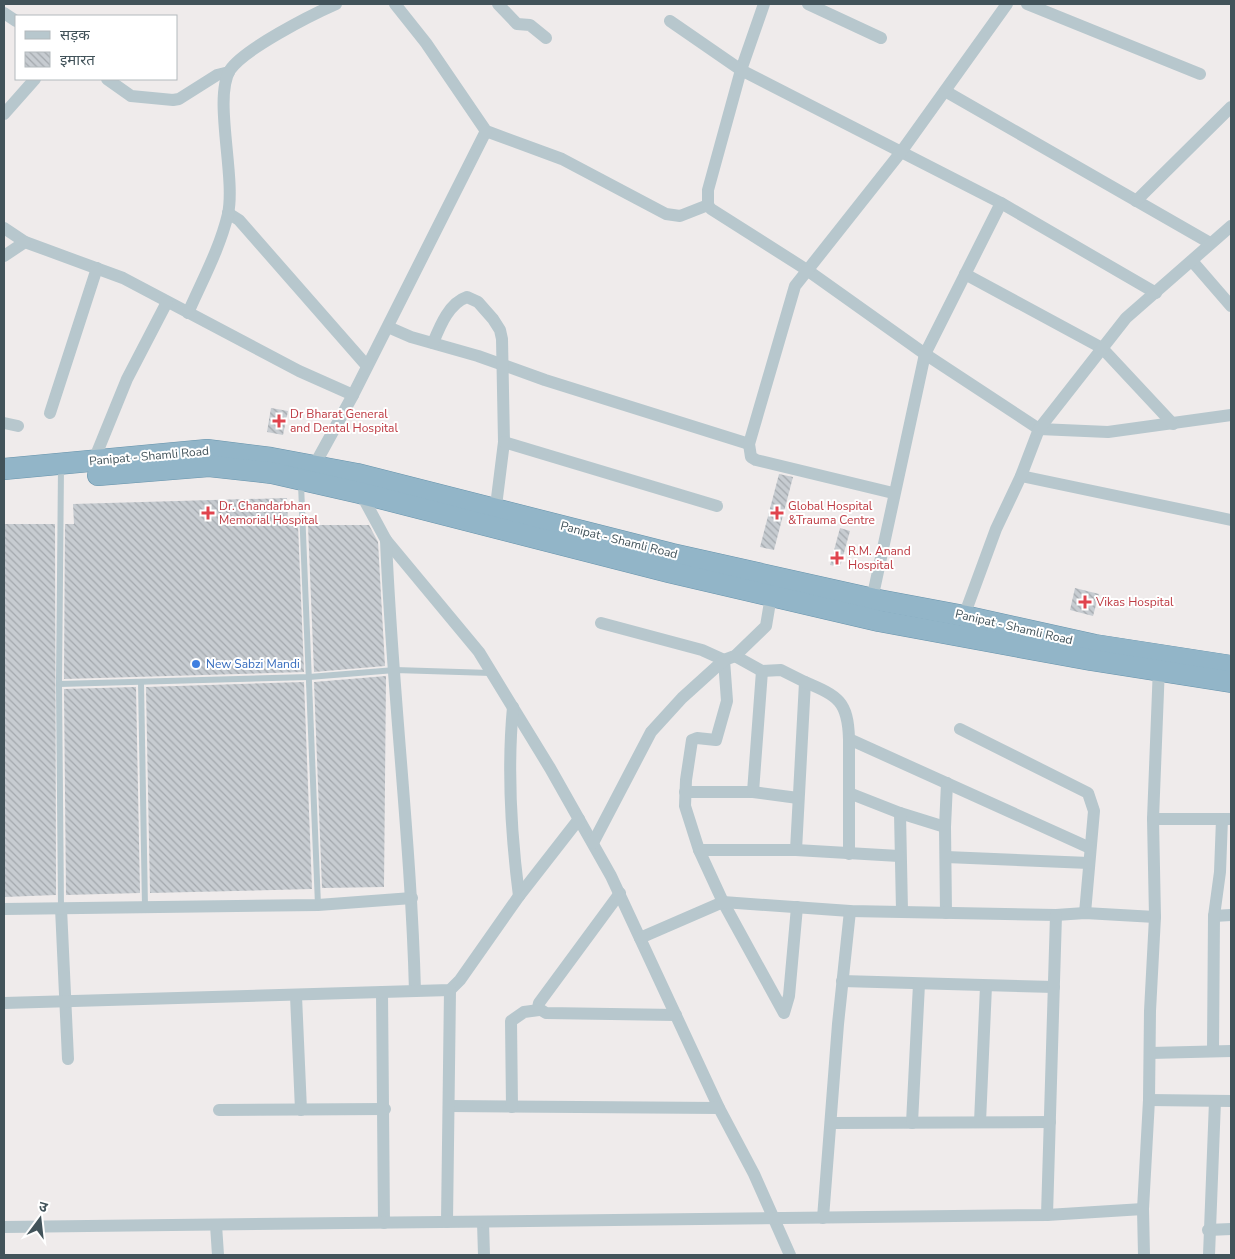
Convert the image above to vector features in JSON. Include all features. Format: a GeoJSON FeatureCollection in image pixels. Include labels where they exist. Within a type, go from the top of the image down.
{"type":"FeatureCollection","features":[{"type":"Feature","properties":{"kind":"highway","name":"Panipat - Shamli Road"},"geometry":{"type":"LineString","coordinates":[[4,469],[61,471],[95,468],[207,450],[359,483],[495,517],[672,554],[870,609],[1091,660],[1231,666]]}},
{"type":"Feature","properties":{"kind":"highway","name":"Panipat - Shamli Road"},"geometry":{"type":"LineString","coordinates":[[4,484],[61,471]]}},
{"type":"Feature","properties":{"kind":"highway","name":"Panipat - Shamli Road"},"geometry":{"type":"LineString","coordinates":[[495,517],[669,572],[771,596],[870,609],[964,616],[1095,645],[1231,682]]}},
{"type":"Feature","properties":{"kind":"street"},"geometry":{"type":"LineString","coordinates":[[108,80],[131,96],[179,99],[217,75],[229,72],[251,52],[303,19],[336,4]]}},
{"type":"Feature","properties":{"kind":"street"},"geometry":{"type":"LineString","coordinates":[[395,4],[426,43],[486,131],[562,159],[666,214],[680,216],[708,205]]}},
{"type":"Feature","properties":{"kind":"street"},"geometry":{"type":"LineString","coordinates":[[498,4],[517,24],[530,25],[546,38]]}},
{"type":"Feature","properties":{"kind":"street"},"geometry":{"type":"LineString","coordinates":[[764,4],[742,70],[708,190],[708,205],[716,214],[807,270],[925,354],[1039,429],[1108,432],[1231,415]]}},
{"type":"Feature","properties":{"kind":"street"},"geometry":{"type":"LineString","coordinates":[[808,4],[882,38]]}},
{"type":"Feature","properties":{"kind":"street"},"geometry":{"type":"LineString","coordinates":[[893,493],[756,460],[751,457],[749,444],[793,290],[901,152],[1007,4]]}},
{"type":"Feature","properties":{"kind":"street"},"geometry":{"type":"LineString","coordinates":[[1027,4],[1200,74]]}},
{"type":"Feature","properties":{"kind":"street"},"geometry":{"type":"LineString","coordinates":[[4,13],[15,19]]}},
{"type":"Feature","properties":{"kind":"street"},"geometry":{"type":"LineString","coordinates":[[670,21],[742,70],[1001,203],[1156,293]]}},
{"type":"Feature","properties":{"kind":"street"},"geometry":{"type":"LineString","coordinates":[[188,313],[206,273],[228,214],[230,177],[224,94],[229,72]]}},
{"type":"Feature","properties":{"kind":"street"},"geometry":{"type":"LineString","coordinates":[[4,114],[34,80]]}},
{"type":"Feature","properties":{"kind":"street"},"geometry":{"type":"LineString","coordinates":[[946,91],[1210,243]]}},
{"type":"Feature","properties":{"kind":"street"},"geometry":{"type":"LineString","coordinates":[[1136,201],[1231,106]]}},
{"type":"Feature","properties":{"kind":"street"},"geometry":{"type":"LineString","coordinates":[[307,472],[353,395],[486,131]]}},
{"type":"Feature","properties":{"kind":"street"},"geometry":{"type":"LineString","coordinates":[[870,609],[893,493],[925,354],[1001,203]]}},
{"type":"Feature","properties":{"kind":"street"},"geometry":{"type":"LineString","coordinates":[[228,214],[239,220],[367,366]]}},
{"type":"Feature","properties":{"kind":"street"},"geometry":{"type":"LineString","coordinates":[[964,616],[996,529],[1022,476],[1039,429],[1126,318],[1231,226]]}},
{"type":"Feature","properties":{"kind":"street"},"geometry":{"type":"LineString","coordinates":[[4,228],[25,242],[123,278],[298,371],[353,395]]}},
{"type":"Feature","properties":{"kind":"street"},"geometry":{"type":"LineString","coordinates":[[4,256],[25,242]]}},
{"type":"Feature","properties":{"kind":"street"},"geometry":{"type":"LineString","coordinates":[[1192,261],[1231,306]]}},
{"type":"Feature","properties":{"kind":"street"},"geometry":{"type":"LineString","coordinates":[[50,413],[97,268]]}},
{"type":"Feature","properties":{"kind":"street"},"geometry":{"type":"LineString","coordinates":[[965,274],[1102,348],[1173,424]]}},
{"type":"Feature","properties":{"kind":"street"},"geometry":{"type":"LineString","coordinates":[[433,343],[438,330],[454,304],[463,298],[471,298],[493,319],[500,330],[504,442],[495,517]]}},
{"type":"Feature","properties":{"kind":"street"},"geometry":{"type":"LineString","coordinates":[[95,468],[127,379],[167,302]]}},
{"type":"Feature","properties":{"kind":"street"},"geometry":{"type":"LineString","coordinates":[[388,327],[749,444]]}},
{"type":"Feature","properties":{"kind":"street"},"geometry":{"type":"LineString","coordinates":[[4,423],[18,426]]}},
{"type":"Feature","properties":{"kind":"street"},"geometry":{"type":"LineString","coordinates":[[504,442],[717,506]]}},
{"type":"Feature","properties":{"kind":"street"},"geometry":{"type":"LineString","coordinates":[[1022,476],[1231,520]]}},
{"type":"Feature","properties":{"kind":"street"},"geometry":{"type":"LineString","coordinates":[[359,483],[386,540],[479,652],[493,673],[593,843],[620,893],[719,1108],[774,1217],[790,1255]]}},
{"type":"Feature","properties":{"kind":"street"},"geometry":{"type":"LineString","coordinates":[[386,540],[389,618],[396,670],[412,898],[415,991]]}},
{"type":"Feature","properties":{"kind":"street"},"geometry":{"type":"LineString","coordinates":[[593,843],[651,732],[682,698],[766,626],[771,596]]}},
{"type":"Feature","properties":{"kind":"street"},"geometry":{"type":"LineString","coordinates":[[601,623],[729,658],[762,671],[781,670],[834,696],[849,718],[849,854]]}},
{"type":"Feature","properties":{"kind":"street"},"geometry":{"type":"LineString","coordinates":[[729,658],[727,701],[717,739],[715,741],[697,738],[692,740],[685,806],[700,850],[723,902],[784,1013],[789,996],[797,907]]}},
{"type":"Feature","properties":{"kind":"street"},"geometry":{"type":"LineString","coordinates":[[1144,1255],[1143,1209],[1149,1100],[1150,1011],[1155,917],[1153,819],[1160,663]]}},
{"type":"Feature","properties":{"kind":"street"},"geometry":{"type":"LineString","coordinates":[[754,792],[762,671]]}},
{"type":"Feature","properties":{"kind":"street"},"geometry":{"type":"LineString","coordinates":[[796,850],[805,682]]}},
{"type":"Feature","properties":{"kind":"street"},"geometry":{"type":"LineString","coordinates":[[513,708],[510,736],[511,790],[513,848],[519,896]]}},
{"type":"Feature","properties":{"kind":"street"},"geometry":{"type":"LineString","coordinates":[[960,729],[1088,793],[1092,798],[1094,811],[1084,913]]}},
{"type":"Feature","properties":{"kind":"street"},"geometry":{"type":"LineString","coordinates":[[849,739],[1090,848]]}},
{"type":"Feature","properties":{"kind":"street"},"geometry":{"type":"LineString","coordinates":[[946,913],[945,827],[947,783]]}},
{"type":"Feature","properties":{"kind":"street"},"geometry":{"type":"LineString","coordinates":[[685,792],[754,792],[798,798]]}},
{"type":"Feature","properties":{"kind":"street"},"geometry":{"type":"LineString","coordinates":[[849,793],[900,813],[945,827]]}},
{"type":"Feature","properties":{"kind":"street"},"geometry":{"type":"LineString","coordinates":[[900,813],[899,856],[902,912]]}},
{"type":"Feature","properties":{"kind":"street"},"geometry":{"type":"LineString","coordinates":[[4,1003],[296,996],[450,990],[460,980],[519,896],[579,819]]}},
{"type":"Feature","properties":{"kind":"street"},"geometry":{"type":"LineString","coordinates":[[1153,819],[1227,819],[1226,872],[1214,916],[1213,1051]]}},
{"type":"Feature","properties":{"kind":"street"},"geometry":{"type":"LineString","coordinates":[[700,850],[796,850],[899,856]]}},
{"type":"Feature","properties":{"kind":"street"},"geometry":{"type":"LineString","coordinates":[[946,857],[1090,862]]}},
{"type":"Feature","properties":{"kind":"street"},"geometry":{"type":"LineString","coordinates":[[539,1010],[539,1003],[620,893]]}},
{"type":"Feature","properties":{"kind":"street"},"geometry":{"type":"LineString","coordinates":[[4,909],[318,905],[412,898]]}},
{"type":"Feature","properties":{"kind":"street"},"geometry":{"type":"LineString","coordinates":[[640,938],[723,902],[850,911],[1056,915],[1084,913],[1155,917]]}},
{"type":"Feature","properties":{"kind":"street"},"geometry":{"type":"LineString","coordinates":[[61,908],[68,1059]]}},
{"type":"Feature","properties":{"kind":"street"},"geometry":{"type":"LineString","coordinates":[[823,1218],[842,981],[850,911]]}},
{"type":"Feature","properties":{"kind":"street"},"geometry":{"type":"LineString","coordinates":[[1047,1215],[1056,915]]}},
{"type":"Feature","properties":{"kind":"street"},"geometry":{"type":"LineString","coordinates":[[1214,916],[1231,915]]}},
{"type":"Feature","properties":{"kind":"street"},"geometry":{"type":"LineString","coordinates":[[842,981],[1054,987]]}},
{"type":"Feature","properties":{"kind":"street"},"geometry":{"type":"LineString","coordinates":[[912,1123],[919,984]]}},
{"type":"Feature","properties":{"kind":"street"},"geometry":{"type":"LineString","coordinates":[[980,1122],[986,986]]}},
{"type":"Feature","properties":{"kind":"street"},"geometry":{"type":"LineString","coordinates":[[447,1222],[450,990]]}},
{"type":"Feature","properties":{"kind":"street"},"geometry":{"type":"LineString","coordinates":[[382,992],[385,1108],[384,1223]]}},
{"type":"Feature","properties":{"kind":"street"},"geometry":{"type":"LineString","coordinates":[[296,996],[301,1110]]}},
{"type":"Feature","properties":{"kind":"street"},"geometry":{"type":"LineString","coordinates":[[512,1107],[511,1021],[524,1012],[539,1010],[546,1013],[676,1015]]}},
{"type":"Feature","properties":{"kind":"street"},"geometry":{"type":"LineString","coordinates":[[1150,1053],[1231,1051]]}},
{"type":"Feature","properties":{"kind":"street"},"geometry":{"type":"LineString","coordinates":[[1149,1100],[1231,1101]]}},
{"type":"Feature","properties":{"kind":"street"},"geometry":{"type":"LineString","coordinates":[[1209,1255],[1208,1230],[1215,1100]]}},
{"type":"Feature","properties":{"kind":"street"},"geometry":{"type":"LineString","coordinates":[[449,1106],[719,1108]]}},
{"type":"Feature","properties":{"kind":"street"},"geometry":{"type":"LineString","coordinates":[[219,1110],[385,1108]]}},
{"type":"Feature","properties":{"kind":"street"},"geometry":{"type":"LineString","coordinates":[[832,1123],[1050,1122]]}},
{"type":"Feature","properties":{"kind":"street"},"geometry":{"type":"LineString","coordinates":[[4,1227],[1047,1215],[1143,1209]]}},
{"type":"Feature","properties":{"kind":"street"},"geometry":{"type":"LineString","coordinates":[[482,1222],[484,1255]]}},
{"type":"Feature","properties":{"kind":"street"},"geometry":{"type":"LineString","coordinates":[[216,1224],[218,1255]]}},
{"type":"Feature","properties":{"kind":"street"},"geometry":{"type":"LineString","coordinates":[[1208,1230],[1231,1229]]}},
{"type":"Feature","properties":{"kind":"lane"},"geometry":{"type":"LineString","coordinates":[[61,471],[59,684],[61,908]]}},
{"type":"Feature","properties":{"kind":"lane"},"geometry":{"type":"LineString","coordinates":[[307,472],[309,677],[318,905]]}},
{"type":"Feature","properties":{"kind":"lane"},"geometry":{"type":"LineString","coordinates":[[59,684],[309,677],[396,670],[493,673]]}},
{"type":"Feature","properties":{"kind":"lane"},"geometry":{"type":"LineString","coordinates":[[141,682],[145,907]]}},
{"type":"Feature","properties":{"kind":"building"},"geometry":{"type":"Polygon","coordinates":[[[271,408],[288,411],[283,435],[267,432],[271,408]]]}},
{"type":"Feature","properties":{"kind":"building"},"geometry":{"type":"Polygon","coordinates":[[[779,474],[793,477],[774,550],[760,547],[779,474]]]}},
{"type":"Feature","properties":{"kind":"building"},"geometry":{"type":"Polygon","coordinates":[[[287,498],[288,525],[298,525],[304,672],[64,679],[65,524],[74,524],[73,504],[287,498]]]}},
{"type":"Feature","properties":{"kind":"building"},"geometry":{"type":"Polygon","coordinates":[[[4,524],[55,524],[56,895],[4,897],[4,524]]]}},
{"type":"Feature","properties":{"kind":"building"},"geometry":{"type":"Polygon","coordinates":[[[308,525],[369,525],[378,542],[385,666],[314,672],[308,525]]]}},
{"type":"Feature","properties":{"kind":"building"},"geometry":{"type":"Polygon","coordinates":[[[840,528],[850,531],[840,567],[830,565],[840,528]]]}},
{"type":"Feature","properties":{"kind":"building"},"geometry":{"type":"Polygon","coordinates":[[[1075,588],[1099,594],[1093,616],[1070,610],[1075,588]]]}},
{"type":"Feature","properties":{"kind":"building"},"geometry":{"type":"Polygon","coordinates":[[[386,676],[384,887],[322,888],[314,682],[386,676]]]}},
{"type":"Feature","properties":{"kind":"building"},"geometry":{"type":"Polygon","coordinates":[[[304,682],[312,889],[150,893],[146,687],[304,682]]]}},
{"type":"Feature","properties":{"kind":"building"},"geometry":{"type":"Polygon","coordinates":[[[136,687],[140,893],[66,895],[64,689],[136,687]]]}},
{"type":"Feature","properties":{"kind":"place","name":"Dr Bharat General and Dental Hospital"},"geometry":{"type":"Point","coordinates":[279,421]}},
{"type":"Feature","properties":{"kind":"place","name":"Dr. Chandarbhan Memorial Hospital"},"geometry":{"type":"Point","coordinates":[208,513]}},
{"type":"Feature","properties":{"kind":"place","name":"Global Hospital &Trauma Centre"},"geometry":{"type":"Point","coordinates":[777,513]}},
{"type":"Feature","properties":{"kind":"place","name":"R.M. Anand Hospital"},"geometry":{"type":"Point","coordinates":[837,558]}},
{"type":"Feature","properties":{"kind":"place","name":"Vikas Hospital"},"geometry":{"type":"Point","coordinates":[1085,602]}},
{"type":"Feature","properties":{"kind":"place","name":"New Sabzi Mandi"},"geometry":{"type":"Point","coordinates":[196,664]}}]}
